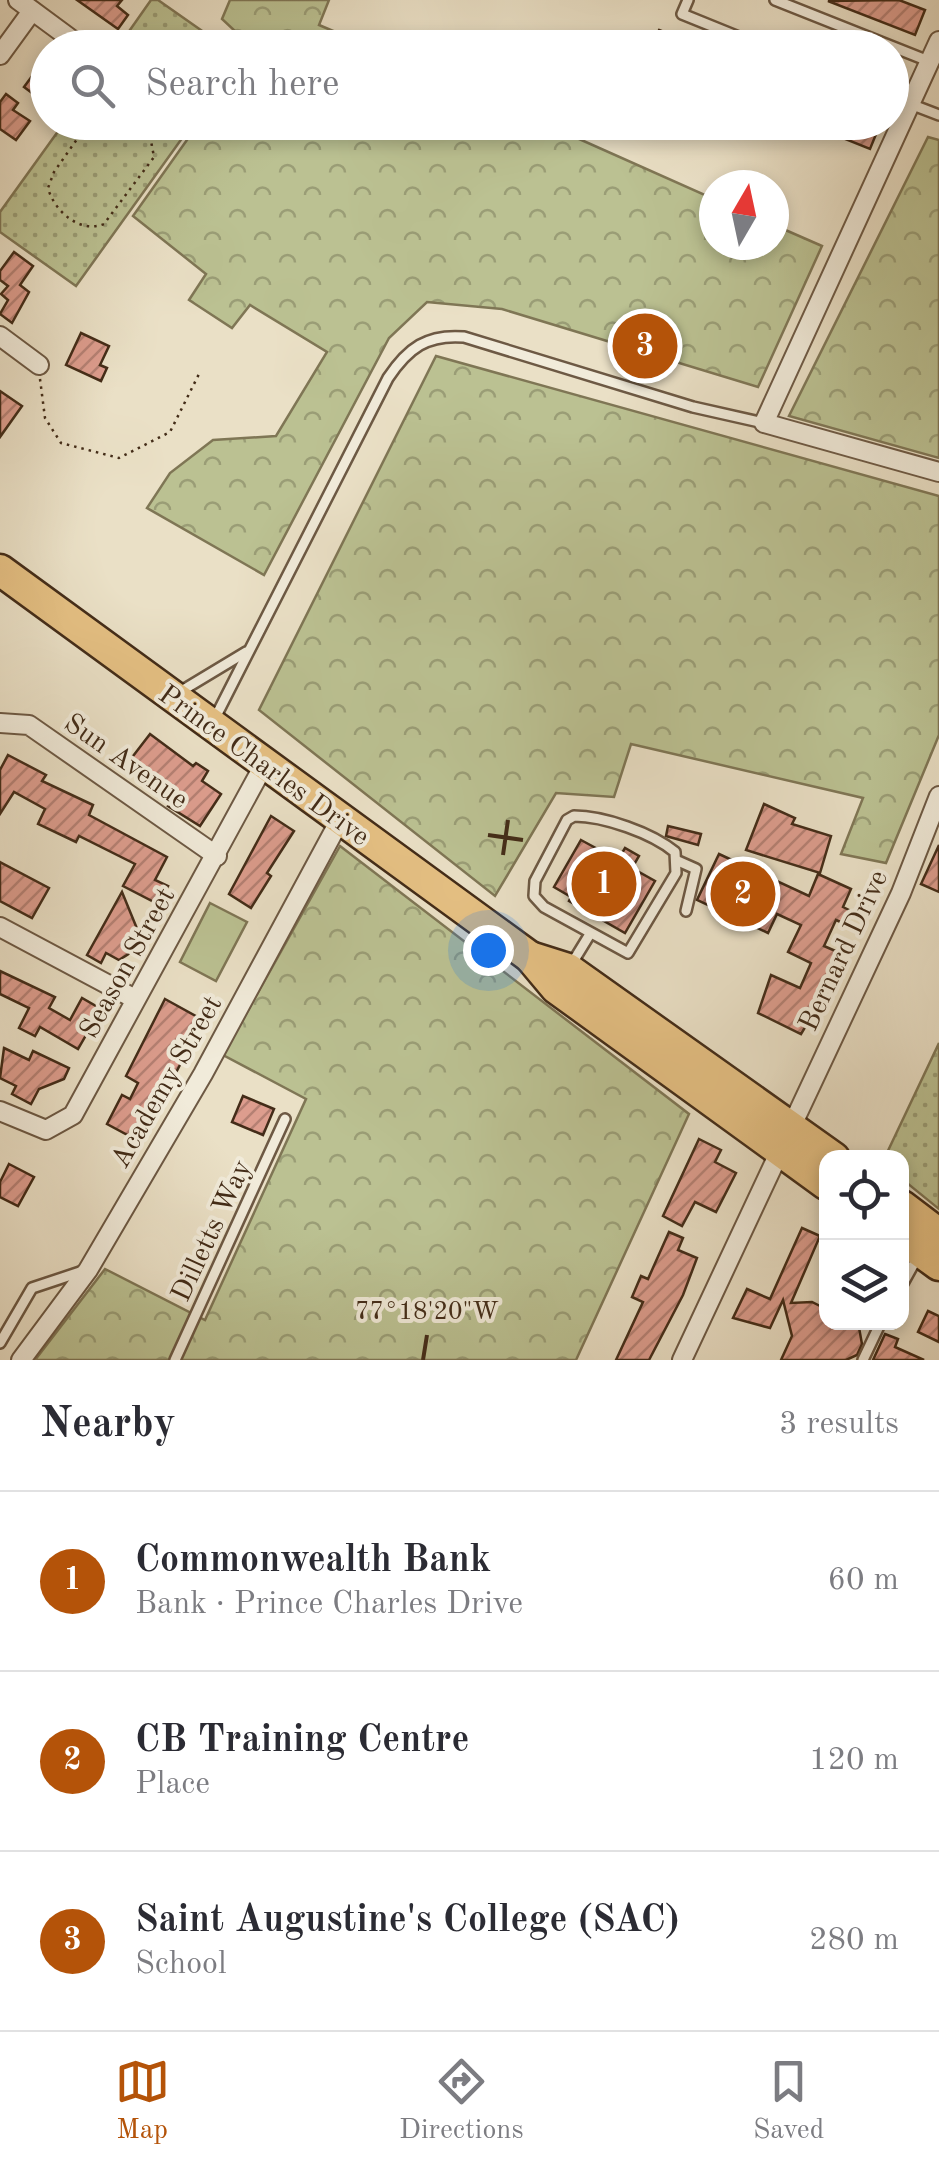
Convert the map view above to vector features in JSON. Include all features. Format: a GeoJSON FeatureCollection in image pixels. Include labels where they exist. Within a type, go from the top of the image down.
{"type":"FeatureCollection","features":[{"type":"Feature","properties":{"kind":"highway","name":"Prince Charles Drive"},"geometry":{"type":"LineString","coordinates":[[0,570],[530,957],[784,1137],[819,1152]]}},
{"type":"Feature","properties":{"kind":"highway","name":"Prince Charles Drive"},"geometry":{"type":"LineString","coordinates":[[784,1137],[819,1176]]}},
{"type":"Feature","properties":{"kind":"highway"},"geometry":{"type":"LineString","coordinates":[[909,1217],[927,1244]]}},
{"type":"Feature","properties":{"kind":"street"},"geometry":{"type":"LineString","coordinates":[[0,55],[25,5],[59,30]]}},
{"type":"Feature","properties":{"kind":"street"},"geometry":{"type":"LineString","coordinates":[[909,112],[939,41]]}},
{"type":"Feature","properties":{"kind":"street"},"geometry":{"type":"LineString","coordinates":[[896,140],[764,423],[939,472]]}},
{"type":"Feature","properties":{"kind":"street"},"geometry":{"type":"LineString","coordinates":[[1,339],[38,365]]}},
{"type":"Feature","properties":{"kind":"street","name":"Sun Avenue"},"geometry":{"type":"LineString","coordinates":[[0,723],[29,724],[217,856]]}},
{"type":"Feature","properties":{"kind":"street","name":"Season Street"},"geometry":{"type":"LineString","coordinates":[[0,1111],[46,1130],[72,1115],[264,765]]}},
{"type":"Feature","properties":{"kind":"street","name":"Bernard Drive"},"geometry":{"type":"LineString","coordinates":[[682,1360],[901,893],[939,796]]}},
{"type":"Feature","properties":{"kind":"street","name":"Academy Street"},"geometry":{"type":"LineString","coordinates":[[21,1360],[88,1270],[204,1074],[340,820]]}},
{"type":"Feature","properties":{"kind":"street"},"geometry":{"type":"LineString","coordinates":[[0,926],[135,1000]]}},
{"type":"Feature","properties":{"kind":"lane"},"geometry":{"type":"LineString","coordinates":[[688,0],[682,14],[722,30]]}},
{"type":"Feature","properties":{"kind":"lane"},"geometry":{"type":"LineString","coordinates":[[775,0],[850,30]]}},
{"type":"Feature","properties":{"kind":"lane"},"geometry":{"type":"LineString","coordinates":[[909,53],[931,62]]}},
{"type":"Feature","properties":{"kind":"lane"},"geometry":{"type":"LineString","coordinates":[[909,105],[939,115]]}},
{"type":"Feature","properties":{"kind":"lane"},"geometry":{"type":"LineString","coordinates":[[211,724],[388,378],[412,348],[427,339],[445,336],[475,340],[694,407],[764,423]]}},
{"type":"Feature","properties":{"kind":"lane"},"geometry":{"type":"LineString","coordinates":[[173,696],[248,651]]}},
{"type":"Feature","properties":{"kind":"lane"},"geometry":{"type":"LineString","coordinates":[[678,860],[676,873],[632,952],[622,953],[534,896],[535,881],[567,820],[592,817],[664,843],[678,860],[696,869],[686,911]]}},
{"type":"Feature","properties":{"kind":"lane"},"geometry":{"type":"LineString","coordinates":[[562,979],[590,934]]}},
{"type":"Feature","properties":{"kind":"lane","name":"Dilletts Way"},"geometry":{"type":"LineString","coordinates":[[174,1360],[285,1119]]}},
{"type":"Feature","properties":{"kind":"lane"},"geometry":{"type":"LineString","coordinates":[[909,1274],[927,1244]]}},
{"type":"Feature","properties":{"kind":"lane"},"geometry":{"type":"LineString","coordinates":[[0,1342],[32,1288],[88,1270]]}},
{"type":"Feature","properties":{"kind":"lane"},"geometry":{"type":"LineString","coordinates":[[864,1360],[877,1330]]}},
{"type":"Feature","properties":{"kind":"path"},"geometry":{"type":"LineString","coordinates":[[76,140],[48,188],[56,206],[74,222],[92,228],[104,224],[154,157],[150,140]]}},
{"type":"Feature","properties":{"kind":"path"},"geometry":{"type":"LineString","coordinates":[[38,365],[45,418],[61,443],[119,458],[170,432],[200,372]]}},
{"type":"Feature","properties":{"kind":"green space"},"geometry":{"type":"Polygon","coordinates":[[[151,0],[158,0],[201,30],[130,30],[151,0]]]}},
{"type":"Feature","properties":{"kind":"green space"},"geometry":{"type":"Polygon","coordinates":[[[230,0],[329,0],[319,25],[331,30],[234,30],[222,19],[230,0]]]}},
{"type":"Feature","properties":{"kind":"green space"},"geometry":{"type":"Polygon","coordinates":[[[928,137],[939,140],[939,458],[789,416],[928,137]]]}},
{"type":"Feature","properties":{"kind":"green space"},"geometry":{"type":"Polygon","coordinates":[[[52,140],[181,140],[76,286],[0,232],[0,212],[52,140]]]}},
{"type":"Feature","properties":{"kind":"green space"},"geometry":{"type":"Polygon","coordinates":[[[187,140],[581,140],[699,192],[699,260],[789,260],[789,232],[822,246],[758,387],[502,309],[427,302],[389,338],[264,575],[147,508],[170,473],[213,440],[276,436],[327,352],[250,305],[232,328],[189,300],[206,274],[133,216],[187,140]]]}},
{"type":"Feature","properties":{"kind":"green space"},"geometry":{"type":"Polygon","coordinates":[[[436,356],[939,496],[939,735],[886,863],[841,854],[863,798],[631,744],[614,797],[556,793],[495,896],[259,710],[436,356]]]}},
{"type":"Feature","properties":{"kind":"green space"},"geometry":{"type":"Polygon","coordinates":[[[340,846],[689,1114],[576,1360],[35,1360],[105,1269],[205,1320],[306,1099],[223,1055],[340,846]]]}},
{"type":"Feature","properties":{"kind":"green space"},"geometry":{"type":"Polygon","coordinates":[[[210,903],[247,922],[216,981],[180,962],[210,903]]]}},
{"type":"Feature","properties":{"kind":"green space"},"geometry":{"type":"Polygon","coordinates":[[[939,1043],[939,1209],[909,1185],[909,1150],[888,1150],[939,1043]]]}},
{"type":"Feature","properties":{"kind":"building"},"geometry":{"type":"Polygon","coordinates":[[[77,0],[122,0],[117,6],[128,15],[118,29],[77,0]]]}},
{"type":"Feature","properties":{"kind":"building"},"geometry":{"type":"Polygon","coordinates":[[[899,0],[925,10],[915,35],[828,1],[899,0]]]}},
{"type":"Feature","properties":{"kind":"building"},"geometry":{"type":"Polygon","coordinates":[[[6,94],[18,103],[13,110],[30,121],[16,140],[0,129],[0,102],[6,94]]]}},
{"type":"Feature","properties":{"kind":"building"},"geometry":{"type":"Polygon","coordinates":[[[848,140],[874,140],[870,149],[848,140]]]}},
{"type":"Feature","properties":{"kind":"building"},"geometry":{"type":"Polygon","coordinates":[[[14,252],[33,266],[20,285],[29,292],[12,323],[0,314],[8,300],[1,294],[8,286],[0,280],[0,271],[14,252]]]}},
{"type":"Feature","properties":{"kind":"building"},"geometry":{"type":"Polygon","coordinates":[[[81,333],[109,346],[100,365],[107,368],[101,381],[66,365],[81,333]]]}},
{"type":"Feature","properties":{"kind":"building"},"geometry":{"type":"Polygon","coordinates":[[[0,391],[22,406],[0,437],[0,391]]]}},
{"type":"Feature","properties":{"kind":"building"},"geometry":{"type":"Polygon","coordinates":[[[150,734],[193,766],[196,763],[208,771],[202,781],[221,794],[200,826],[168,806],[176,794],[130,760],[150,734]]]}},
{"type":"Feature","properties":{"kind":"building"},"geometry":{"type":"Polygon","coordinates":[[[8,755],[46,775],[42,781],[93,805],[89,815],[167,857],[155,880],[168,886],[158,904],[123,886],[135,864],[79,836],[76,842],[38,824],[45,809],[14,792],[0,814],[0,770],[8,755]]]}},
{"type":"Feature","properties":{"kind":"building"},"geometry":{"type":"Polygon","coordinates":[[[764,804],[795,818],[792,824],[831,836],[820,873],[746,850],[764,804]]]}},
{"type":"Feature","properties":{"kind":"building"},"geometry":{"type":"Polygon","coordinates":[[[271,816],[294,831],[267,873],[271,876],[251,908],[229,894],[271,816]]]}},
{"type":"Feature","properties":{"kind":"building"},"geometry":{"type":"Polygon","coordinates":[[[668,826],[701,834],[698,845],[666,836],[668,826]]]}},
{"type":"Feature","properties":{"kind":"building"},"geometry":{"type":"Polygon","coordinates":[[[581,840],[618,860],[625,848],[639,856],[632,868],[655,881],[625,933],[569,901],[571,897],[554,887],[581,840]]]}},
{"type":"Feature","properties":{"kind":"building"},"geometry":{"type":"Polygon","coordinates":[[[939,845],[939,892],[921,884],[939,845]]]}},
{"type":"Feature","properties":{"kind":"building"},"geometry":{"type":"Polygon","coordinates":[[[719,854],[809,896],[818,874],[851,889],[843,907],[849,910],[843,923],[836,920],[824,946],[840,953],[819,997],[822,999],[801,1034],[758,1013],[771,975],[800,988],[811,963],[788,952],[801,925],[777,914],[768,933],[697,900],[719,854]]]}},
{"type":"Feature","properties":{"kind":"building"},"geometry":{"type":"Polygon","coordinates":[[[0,862],[49,888],[32,918],[0,901],[0,862]]]}},
{"type":"Feature","properties":{"kind":"building"},"geometry":{"type":"Polygon","coordinates":[[[122,892],[140,936],[130,953],[119,960],[106,953],[101,963],[87,955],[122,892]]]}},
{"type":"Feature","properties":{"kind":"building"},"geometry":{"type":"Polygon","coordinates":[[[0,971],[55,997],[49,1008],[70,1020],[82,998],[101,1009],[78,1049],[40,1027],[35,1036],[19,1028],[29,1008],[0,994],[0,971]]]}},
{"type":"Feature","properties":{"kind":"building"},"geometry":{"type":"Polygon","coordinates":[[[165,999],[203,1020],[164,1096],[159,1094],[135,1139],[107,1124],[122,1095],[130,1099],[138,1083],[126,1076],[165,999]]]}},
{"type":"Feature","properties":{"kind":"building"},"geometry":{"type":"Polygon","coordinates":[[[4,1048],[29,1060],[33,1051],[69,1068],[64,1079],[39,1089],[31,1104],[12,1094],[16,1086],[0,1078],[4,1048]]]}},
{"type":"Feature","properties":{"kind":"building"},"geometry":{"type":"Polygon","coordinates":[[[243,1096],[274,1109],[263,1135],[232,1122],[243,1096]]]}},
{"type":"Feature","properties":{"kind":"building"},"geometry":{"type":"Polygon","coordinates":[[[699,1139],[721,1150],[715,1162],[736,1173],[716,1212],[695,1202],[682,1226],[663,1216],[699,1139]]]}},
{"type":"Feature","properties":{"kind":"building"},"geometry":{"type":"Polygon","coordinates":[[[9,1164],[34,1177],[18,1206],[0,1197],[0,1182],[9,1164]]]}},
{"type":"Feature","properties":{"kind":"building"},"geometry":{"type":"Polygon","coordinates":[[[802,1228],[819,1236],[791,1303],[819,1306],[819,1330],[859,1330],[862,1344],[857,1355],[846,1360],[781,1360],[792,1336],[783,1300],[770,1328],[733,1318],[747,1289],[770,1299],[802,1228]]]}},
{"type":"Feature","properties":{"kind":"building"},"geometry":{"type":"Polygon","coordinates":[[[669,1232],[683,1238],[678,1250],[697,1258],[683,1295],[649,1360],[616,1360],[643,1302],[632,1297],[641,1276],[648,1279],[669,1232]]]}},
{"type":"Feature","properties":{"kind":"building"},"geometry":{"type":"Polygon","coordinates":[[[928,1311],[939,1316],[939,1342],[918,1332],[928,1311]]]}},
{"type":"Feature","properties":{"kind":"building"},"geometry":{"type":"Polygon","coordinates":[[[885,1334],[898,1339],[895,1347],[924,1360],[873,1360],[885,1334]]]}},
{"type":"Feature","properties":{"kind":"place","name":"Saint Augustine's College (SAC)"},"geometry":{"type":"Point","coordinates":[645,346]}},
{"type":"Feature","properties":{"kind":"place","name":"Commonwealth Bank"},"geometry":{"type":"Point","coordinates":[604,884]}},
{"type":"Feature","properties":{"kind":"place","name":"CB Training Centre"},"geometry":{"type":"Point","coordinates":[743,894]}}]}
